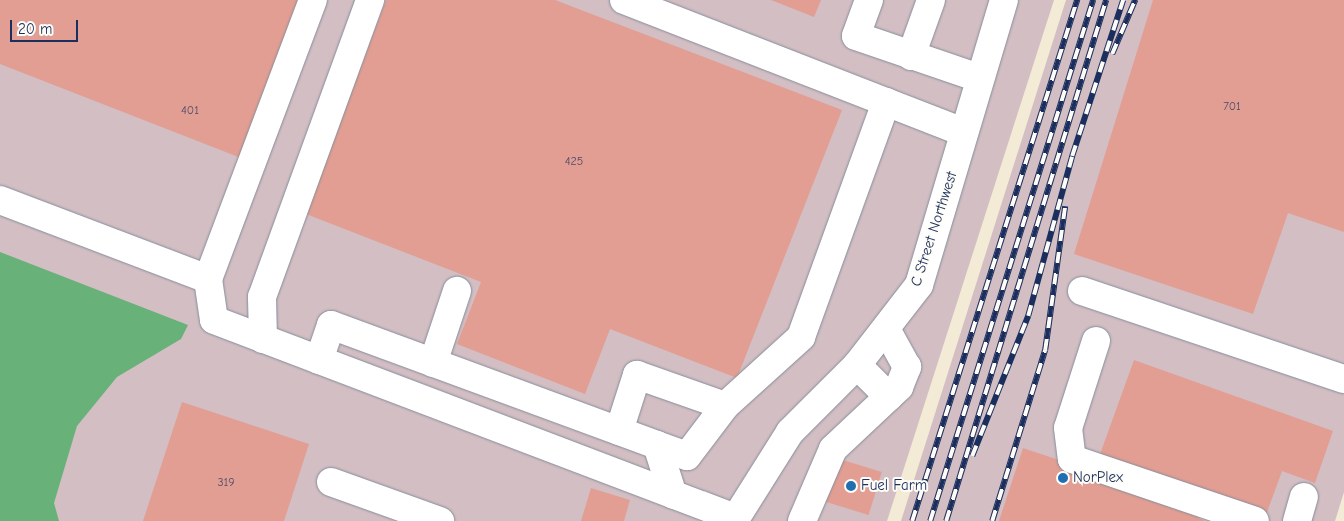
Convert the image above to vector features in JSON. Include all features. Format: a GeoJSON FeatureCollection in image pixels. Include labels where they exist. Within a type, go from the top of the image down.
{"type":"FeatureCollection","features":[{"type":"Feature","properties":{"kind":"street"},"geometry":{"type":"LineString","coordinates":[[313,0],[208,279],[214,320],[734,520]]}},
{"type":"Feature","properties":{"kind":"street"},"geometry":{"type":"LineString","coordinates":[[263,339],[262,297],[370,0]]}},
{"type":"Feature","properties":{"kind":"street"},"geometry":{"type":"LineString","coordinates":[[624,0],[963,132]]}},
{"type":"Feature","properties":{"kind":"street"},"geometry":{"type":"LineString","coordinates":[[869,0],[856,36],[979,78]]}},
{"type":"Feature","properties":{"kind":"street"},"geometry":{"type":"LineString","coordinates":[[911,56],[931,0]]}},
{"type":"Feature","properties":{"kind":"street","name":"C Street Northwest"},"geometry":{"type":"LineString","coordinates":[[734,520],[790,432],[857,365],[919,285],[979,78],[1004,0]]}},
{"type":"Feature","properties":{"kind":"street"},"geometry":{"type":"LineString","coordinates":[[319,360],[332,325],[687,456],[726,406],[801,336],[886,102]]}},
{"type":"Feature","properties":{"kind":"street"},"geometry":{"type":"LineString","coordinates":[[0,200],[208,279]]}},
{"type":"Feature","properties":{"kind":"street"},"geometry":{"type":"LineString","coordinates":[[433,363],[457,291]]}},
{"type":"Feature","properties":{"kind":"street"},"geometry":{"type":"LineString","coordinates":[[1082,291],[1344,380]]}},
{"type":"Feature","properties":{"kind":"street"},"geometry":{"type":"LineString","coordinates":[[802,521],[833,449],[900,387],[907,367],[886,329]]}},
{"type":"Feature","properties":{"kind":"street"},"geometry":{"type":"LineString","coordinates":[[1096,341],[1068,428],[1072,459],[1254,521]]}},
{"type":"Feature","properties":{"kind":"street"},"geometry":{"type":"LineString","coordinates":[[857,365],[889,397]]}},
{"type":"Feature","properties":{"kind":"street"},"geometry":{"type":"LineString","coordinates":[[619,431],[637,375],[726,406]]}},
{"type":"Feature","properties":{"kind":"street"},"geometry":{"type":"LineString","coordinates":[[657,445],[672,495]]}},
{"type":"Feature","properties":{"kind":"street"},"geometry":{"type":"LineString","coordinates":[[331,482],[440,521]]}},
{"type":"Feature","properties":{"kind":"shaded area"},"geometry":{"type":"Polygon","coordinates":[[[0,0],[1054,0],[887,521],[0,521],[0,0]]]}},
{"type":"Feature","properties":{"kind":"shaded area"},"geometry":{"type":"Polygon","coordinates":[[[1066,0],[1344,0],[1344,492],[1335,521],[901,521],[1066,0]]]}},
{"type":"Feature","properties":{"kind":"green space"},"geometry":{"type":"Polygon","coordinates":[[[0,252],[188,325],[181,339],[117,377],[77,426],[54,503],[59,521],[0,521],[0,252]]]}},
{"type":"Feature","properties":{"kind":"building"},"geometry":{"type":"Polygon","coordinates":[[[0,0],[302,0],[241,158],[0,64],[0,0]]]}},
{"type":"Feature","properties":{"kind":"building"},"geometry":{"type":"Polygon","coordinates":[[[386,0],[555,0],[842,110],[737,378],[610,329],[585,394],[457,344],[481,282],[306,214],[386,0]]]}},
{"type":"Feature","properties":{"kind":"building"},"geometry":{"type":"Polygon","coordinates":[[[771,0],[821,0],[814,17],[771,0]]]}},
{"type":"Feature","properties":{"kind":"building"},"geometry":{"type":"Polygon","coordinates":[[[1153,0],[1344,0],[1344,232],[1288,213],[1253,314],[1074,254],[1153,0]]]}},
{"type":"Feature","properties":{"kind":"building"},"geometry":{"type":"Polygon","coordinates":[[[1134,360],[1333,431],[1315,483],[1282,471],[1266,515],[1099,457],[1134,360]]]}},
{"type":"Feature","properties":{"kind":"building"},"geometry":{"type":"Polygon","coordinates":[[[182,402],[309,444],[284,521],[143,521],[182,402]]]}},
{"type":"Feature","properties":{"kind":"building","name":"NorPlex"},"geometry":{"type":"Polygon","coordinates":[[[1023,448],[1202,508],[1198,518],[1205,521],[999,521],[1023,448]]]}},
{"type":"Feature","properties":{"kind":"building","name":"Fuel Farm"},"geometry":{"type":"Polygon","coordinates":[[[833,457],[882,472],[869,515],[820,500],[833,457]]]}},
{"type":"Feature","properties":{"kind":"building"},"geometry":{"type":"Polygon","coordinates":[[[591,488],[630,500],[624,521],[581,521],[591,488]]]}},
{"type":"Feature","properties":{"kind":"railway"},"geometry":{"type":"LineString","coordinates":[[912,521],[1077,0]]}},
{"type":"Feature","properties":{"kind":"railway"},"geometry":{"type":"LineString","coordinates":[[930,521],[1093,0]]}},
{"type":"Feature","properties":{"kind":"railway"},"geometry":{"type":"LineString","coordinates":[[946,521],[1106,0]]}},
{"type":"Feature","properties":{"kind":"railway"},"geometry":{"type":"LineString","coordinates":[[972,456],[1028,316],[1072,156],[1123,0]]}},
{"type":"Feature","properties":{"kind":"railway"},"geometry":{"type":"LineString","coordinates":[[1112,54],[1135,0]]}},
{"type":"Feature","properties":{"kind":"railway"},"geometry":{"type":"LineString","coordinates":[[992,521],[1045,350],[1065,206]]}},
{"type":"Feature","properties":{"kind":"place","name":"NorPlex"},"geometry":{"type":"Point","coordinates":[1063,478]}},
{"type":"Feature","properties":{"kind":"place","name":"Fuel Farm"},"geometry":{"type":"Point","coordinates":[851,486]}}]}
